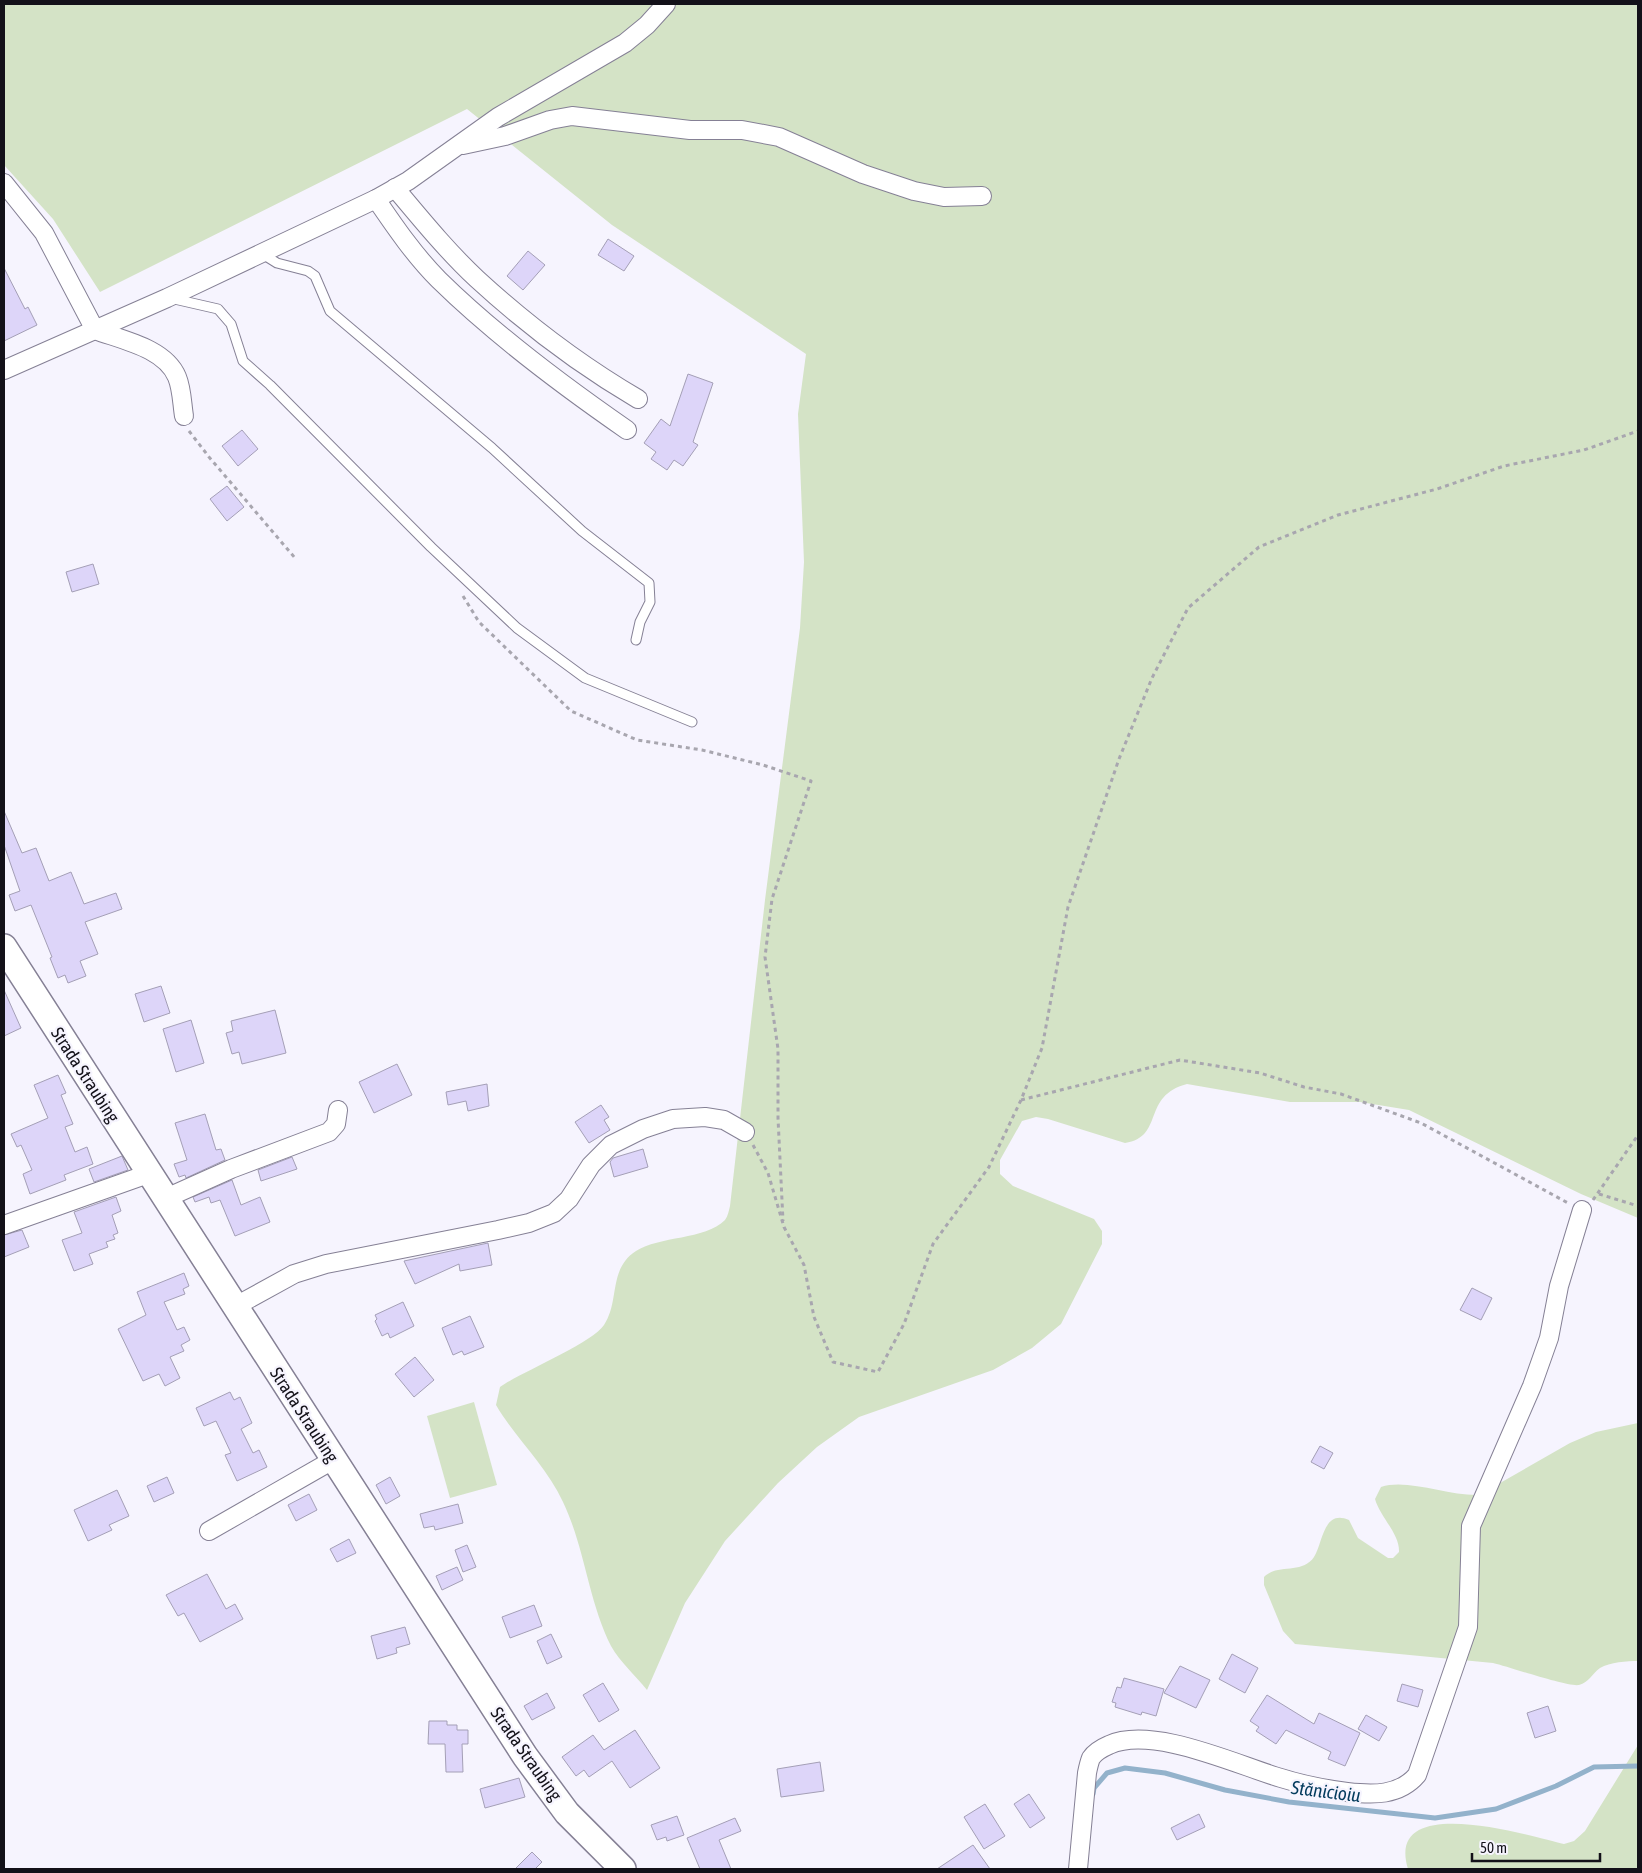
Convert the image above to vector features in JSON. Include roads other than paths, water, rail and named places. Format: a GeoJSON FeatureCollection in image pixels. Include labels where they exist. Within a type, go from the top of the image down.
{"type":"FeatureCollection","features":[{"type":"Feature","properties":{"kind":"main road","name":"Strada Straubing"},"geometry":{"type":"LineString","coordinates":[[4,948],[164,1199],[525,1756],[567,1813],[623,1869]]}},
{"type":"Feature","properties":{"kind":"street"},"geometry":{"type":"LineString","coordinates":[[4,370],[167,298],[376,200],[498,117],[625,43],[647,25],[666,4]]}},
{"type":"Feature","properties":{"kind":"street"},"geometry":{"type":"LineString","coordinates":[[458,146],[505,136],[550,120],[572,116],[690,130],[742,130],[779,137],[863,174],[914,192],[944,197],[982,196]]}},
{"type":"Feature","properties":{"kind":"street"},"geometry":{"type":"LineString","coordinates":[[4,183],[44,233],[95,330],[148,350],[167,361],[178,380],[184,416]]}},
{"type":"Feature","properties":{"kind":"street"},"geometry":{"type":"LineString","coordinates":[[395,188],[440,241],[476,278],[545,337],[604,379],[638,400]]}},
{"type":"Feature","properties":{"kind":"street"},"geometry":{"type":"LineString","coordinates":[[376,200],[407,243],[439,280],[549,373],[627,430]]}},
{"type":"Feature","properties":{"kind":"street"},"geometry":{"type":"LineString","coordinates":[[164,1199],[239,1166],[329,1132],[336,1124],[338,1110]]}},
{"type":"Feature","properties":{"kind":"street"},"geometry":{"type":"LineString","coordinates":[[234,1307],[294,1274],[326,1264],[529,1224],[554,1213],[568,1199],[592,1165],[611,1145],[643,1129],[673,1119],[705,1117],[724,1120],[745,1132]]}},
{"type":"Feature","properties":{"kind":"street"},"geometry":{"type":"LineString","coordinates":[[4,1225],[148,1174]]}},
{"type":"Feature","properties":{"kind":"street"},"geometry":{"type":"LineString","coordinates":[[1078,1869],[1087,1773],[1092,1758],[1100,1748],[1113,1743],[1143,1740],[1176,1745],[1202,1751],[1310,1786],[1371,1794],[1393,1791],[1409,1784],[1417,1775],[1468,1627],[1470,1599],[1468,1552],[1471,1526],[1532,1386],[1549,1338],[1558,1286],[1582,1210]]}},
{"type":"Feature","properties":{"kind":"street"},"geometry":{"type":"LineString","coordinates":[[209,1531],[333,1460]]}},
{"type":"Feature","properties":{"kind":"lane"},"geometry":{"type":"LineString","coordinates":[[261,253],[277,263],[308,271],[316,276],[330,311],[492,448],[582,531],[650,584],[650,602],[640,622],[636,640]]}},
{"type":"Feature","properties":{"kind":"lane"},"geometry":{"type":"LineString","coordinates":[[167,298],[218,309],[231,324],[243,362],[270,385],[431,547],[517,628],[585,678],[692,722]]}},
{"type":"Feature","properties":{"kind":"waterway","name":"Stănicioiu"},"geometry":{"type":"LineString","coordinates":[[1093,1794],[1094,1788],[1107,1773],[1125,1768],[1165,1773],[1225,1790],[1289,1802],[1435,1818],[1496,1809],[1556,1786],[1594,1767],[1638,1766]]}}]}
